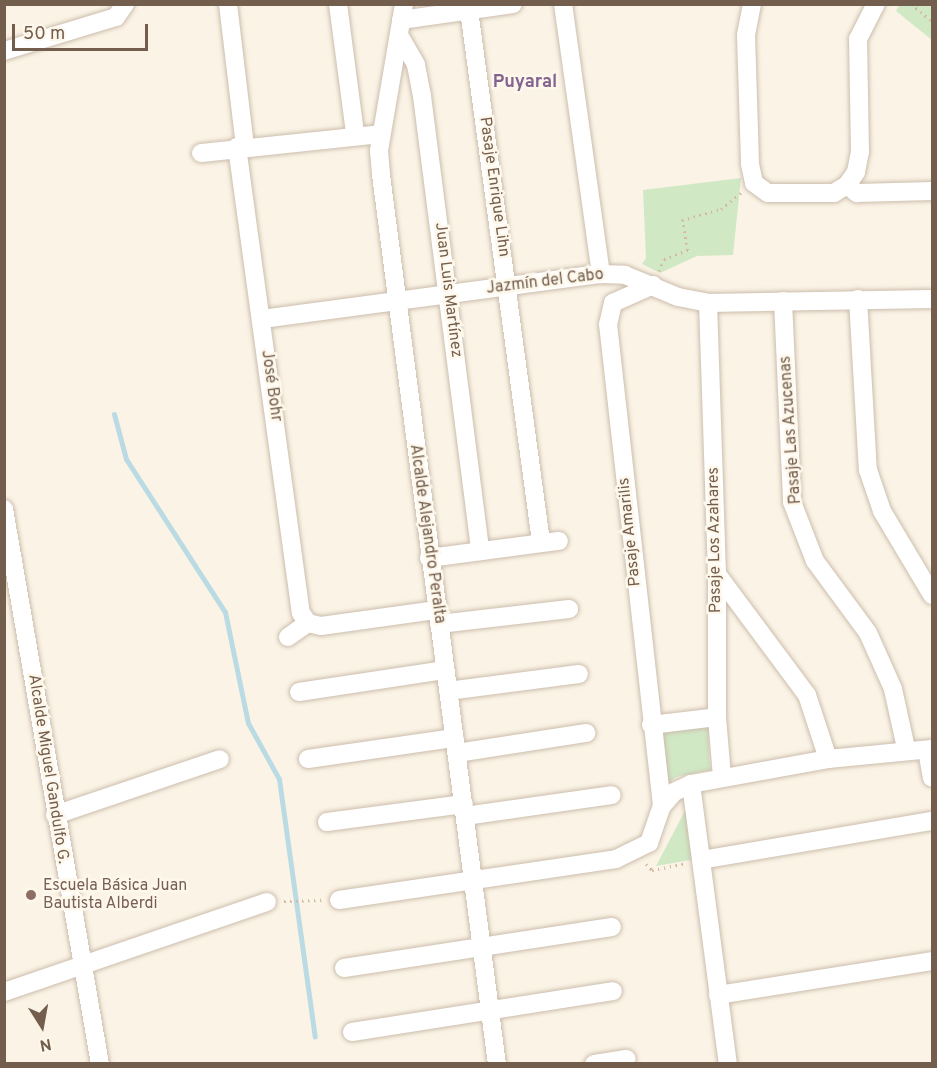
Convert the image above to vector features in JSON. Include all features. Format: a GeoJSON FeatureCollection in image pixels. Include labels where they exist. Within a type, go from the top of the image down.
{"type":"FeatureCollection","features":[{"type":"Feature","properties":{"kind":"street"},"geometry":{"type":"LineString","coordinates":[[4,51],[116,17],[125,4]]}},
{"type":"Feature","properties":{"kind":"street","name":"José Bohr"},"geometry":{"type":"LineString","coordinates":[[228,4],[241,147],[261,320],[301,613],[308,623]]}},
{"type":"Feature","properties":{"kind":"street"},"geometry":{"type":"LineString","coordinates":[[338,4],[355,134]]}},
{"type":"Feature","properties":{"kind":"street"},"geometry":{"type":"LineString","coordinates":[[402,20],[513,4]]}},
{"type":"Feature","properties":{"kind":"street"},"geometry":{"type":"LineString","coordinates":[[563,4],[601,274]]}},
{"type":"Feature","properties":{"kind":"street"},"geometry":{"type":"LineString","coordinates":[[752,4],[746,34],[750,164],[754,183],[768,193],[834,193],[848,185],[856,172],[860,152],[858,39],[876,4]]}},
{"type":"Feature","properties":{"kind":"street","name":"Pasaje Enrique Lihn"},"geometry":{"type":"LineString","coordinates":[[469,10],[507,286],[550,541],[480,551]]}},
{"type":"Feature","properties":{"kind":"street","name":"Alcalde Alejandro Peralta"},"geometry":{"type":"LineString","coordinates":[[402,20],[381,134],[381,175],[429,558],[446,670],[497,1064]]}},
{"type":"Feature","properties":{"kind":"street","name":"Juan Luis Martínez"},"geometry":{"type":"LineString","coordinates":[[402,20],[416,65],[422,96],[480,551]]}},
{"type":"Feature","properties":{"kind":"street"},"geometry":{"type":"LineString","coordinates":[[201,153],[355,134],[381,134]]}},
{"type":"Feature","properties":{"kind":"street"},"geometry":{"type":"LineString","coordinates":[[848,185],[857,193],[933,191]]}},
{"type":"Feature","properties":{"kind":"street","name":"Jazmín del Cabo"},"geometry":{"type":"LineString","coordinates":[[261,320],[601,274],[625,275],[678,297],[708,303],[858,299],[933,300]]}},
{"type":"Feature","properties":{"kind":"street","name":"Pasaje Amarilis"},"geometry":{"type":"LineString","coordinates":[[653,285],[613,303],[608,318],[651,725],[662,806]]}},
{"type":"Feature","properties":{"kind":"street"},"geometry":{"type":"LineString","coordinates":[[858,299],[868,470],[882,511],[933,595]]}},
{"type":"Feature","properties":{"kind":"street","name":"Pasaje Las Azucenas"},"geometry":{"type":"LineString","coordinates":[[783,301],[792,502],[815,561],[868,633],[893,688],[906,748]]}},
{"type":"Feature","properties":{"kind":"street","name":"Pasaje Los Azahares"},"geometry":{"type":"LineString","coordinates":[[708,303],[717,574],[717,717],[722,777]]}},
{"type":"Feature","properties":{"kind":"street","name":"Alcalde Miguel Gandulfo G."},"geometry":{"type":"LineString","coordinates":[[4,509],[9,569],[100,1064]]}},
{"type":"Feature","properties":{"kind":"street"},"geometry":{"type":"LineString","coordinates":[[429,558],[480,551]]}},
{"type":"Feature","properties":{"kind":"street"},"geometry":{"type":"LineString","coordinates":[[717,574],[807,695],[828,759]]}},
{"type":"Feature","properties":{"kind":"street"},"geometry":{"type":"LineString","coordinates":[[288,637],[308,623],[321,626],[570,609]]}},
{"type":"Feature","properties":{"kind":"street"},"geometry":{"type":"LineString","coordinates":[[299,692],[446,670]]}},
{"type":"Feature","properties":{"kind":"street"},"geometry":{"type":"LineString","coordinates":[[448,691],[579,674]]}},
{"type":"Feature","properties":{"kind":"street"},"geometry":{"type":"LineString","coordinates":[[651,725],[717,717]]}},
{"type":"Feature","properties":{"kind":"street"},"geometry":{"type":"LineString","coordinates":[[308,759],[586,733]]}},
{"type":"Feature","properties":{"kind":"street"},"geometry":{"type":"LineString","coordinates":[[339,900],[634,853],[649,843],[662,806],[674,792],[691,784],[722,777],[906,748],[930,749],[933,778]]}},
{"type":"Feature","properties":{"kind":"street"},"geometry":{"type":"LineString","coordinates":[[56,815],[220,759]]}},
{"type":"Feature","properties":{"kind":"street"},"geometry":{"type":"LineString","coordinates":[[691,784],[728,1064]]}},
{"type":"Feature","properties":{"kind":"street"},"geometry":{"type":"LineString","coordinates":[[327,822],[612,795]]}},
{"type":"Feature","properties":{"kind":"street"},"geometry":{"type":"LineString","coordinates":[[701,860],[933,820]]}},
{"type":"Feature","properties":{"kind":"street"},"geometry":{"type":"LineString","coordinates":[[4,992],[267,902]]}},
{"type":"Feature","properties":{"kind":"street"},"geometry":{"type":"LineString","coordinates":[[344,968],[612,927]]}},
{"type":"Feature","properties":{"kind":"street"},"geometry":{"type":"LineString","coordinates":[[718,995],[933,961]]}},
{"type":"Feature","properties":{"kind":"street"},"geometry":{"type":"LineString","coordinates":[[352,1032],[613,991]]}},
{"type":"Feature","properties":{"kind":"street"},"geometry":{"type":"LineString","coordinates":[[594,1064],[627,1059]]}},
{"type":"Feature","properties":{"kind":"path"},"geometry":{"type":"LineString","coordinates":[[911,4],[933,21]]}},
{"type":"Feature","properties":{"kind":"path"},"geometry":{"type":"LineString","coordinates":[[653,285],[664,259],[687,250],[682,219],[721,209],[754,183]]}},
{"type":"Feature","properties":{"kind":"path"},"geometry":{"type":"LineString","coordinates":[[634,853],[652,870],[701,860]]}},
{"type":"Feature","properties":{"kind":"path"},"geometry":{"type":"LineString","coordinates":[[267,902],[339,900]]}},
{"type":"Feature","properties":{"kind":"green space"},"geometry":{"type":"Polygon","coordinates":[[[900,4],[932,5],[932,40],[896,11],[900,4]]]}},
{"type":"Feature","properties":{"kind":"green space"},"geometry":{"type":"Polygon","coordinates":[[[741,178],[733,255],[697,256],[660,273],[642,264],[646,258],[643,190],[741,178]]]}},
{"type":"Feature","properties":{"kind":"green space"},"geometry":{"type":"Polygon","coordinates":[[[708,725],[710,770],[676,777],[667,784],[659,733],[708,725]]]}},
{"type":"Feature","properties":{"kind":"green space"},"geometry":{"type":"Polygon","coordinates":[[[687,807],[696,859],[656,866],[687,807]]]}},
{"type":"Feature","properties":{"kind":"waterway"},"geometry":{"type":"LineString","coordinates":[[114,414],[126,459],[225,612],[248,723],[279,779],[315,1037]]}},
{"type":"Feature","properties":{"kind":"place","name":"Escuela Básica Juan Bautista Alberdi"},"geometry":{"type":"Point","coordinates":[31,895]}},
{"type":"Feature","properties":{"kind":"district","name":"Puyaral"},"geometry":{"type":"Point","coordinates":[525,83]}}]}
